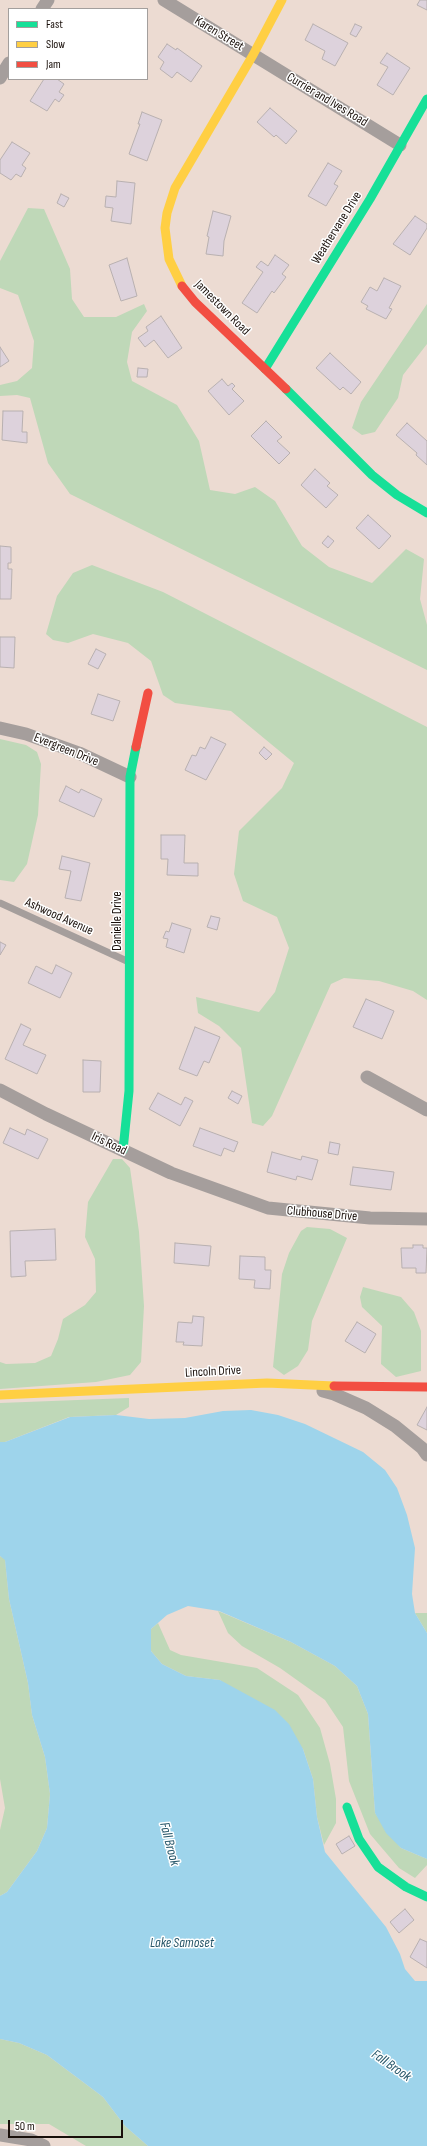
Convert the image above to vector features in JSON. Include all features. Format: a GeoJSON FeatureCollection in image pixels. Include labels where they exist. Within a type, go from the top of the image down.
{"type":"FeatureCollection","features":[{"type":"Feature","properties":{"kind":"street","name":"Karen Street"},"geometry":{"type":"LineString","coordinates":[[164,0],[253,54]]}},
{"type":"Feature","properties":{"kind":"street","name":"Jamestown Road"},"geometry":{"type":"LineString","coordinates":[[282,0],[253,54],[182,174],[170,202],[166,228],[169,259],[184,289],[195,302],[372,475],[397,495],[427,512]]}},
{"type":"Feature","properties":{"kind":"street","name":"Currier and Ives Road"},"geometry":{"type":"LineString","coordinates":[[253,54],[400,145]]}},
{"type":"Feature","properties":{"kind":"street"},"geometry":{"type":"LineString","coordinates":[[0,78],[8,65]]}},
{"type":"Feature","properties":{"kind":"street","name":"Weathervane Drive"},"geometry":{"type":"LineString","coordinates":[[265,369],[370,198],[427,98]]}},
{"type":"Feature","properties":{"kind":"street","name":"Danielle Drive"},"geometry":{"type":"LineString","coordinates":[[123,1150],[129,1091],[131,963],[130,777],[148,693]]}},
{"type":"Feature","properties":{"kind":"street","name":"Evergreen Drive"},"geometry":{"type":"LineString","coordinates":[[0,728],[26,734],[71,751],[130,777]]}},
{"type":"Feature","properties":{"kind":"street"},"geometry":{"type":"LineString","coordinates":[[367,1077],[427,1110]]}},
{"type":"Feature","properties":{"kind":"street","name":"Iris Road"},"geometry":{"type":"LineString","coordinates":[[0,1090],[123,1150],[171,1172],[220,1191]]}},
{"type":"Feature","properties":{"kind":"street","name":"Clubhouse Drive"},"geometry":{"type":"LineString","coordinates":[[220,1191],[268,1208],[350,1216],[427,1219]]}},
{"type":"Feature","properties":{"kind":"street","name":"Lincoln Drive"},"geometry":{"type":"LineString","coordinates":[[0,1395],[267,1383],[301,1386],[427,1387]]}},
{"type":"Feature","properties":{"kind":"street"},"geometry":{"type":"LineString","coordinates":[[301,1386],[334,1394],[366,1408],[395,1426],[422,1448],[427,1455]]}},
{"type":"Feature","properties":{"kind":"street"},"geometry":{"type":"LineString","coordinates":[[347,1807],[359,1839],[378,1867],[406,1887],[427,1897]]}},
{"type":"Feature","properties":{"kind":"street"},"geometry":{"type":"LineString","coordinates":[[0,2135],[31,2140],[44,2146]]}},
{"type":"Feature","properties":{"kind":"lane","name":"Ashwood Avenue"},"geometry":{"type":"LineString","coordinates":[[0,903],[131,963]]}},
{"type":"Feature","properties":{"kind":"green space"},"geometry":{"type":"Polygon","coordinates":[[[28,208],[44,209],[70,269],[72,299],[84,317],[116,317],[144,304],[147,311],[132,332],[127,362],[132,381],[177,405],[199,441],[210,490],[235,494],[255,487],[275,501],[302,546],[329,567],[372,583],[406,549],[424,559],[420,599],[427,625],[427,670],[70,494],[48,463],[30,398],[17,395],[0,396],[0,385],[17,381],[32,368],[34,341],[18,295],[0,288],[0,261],[28,208]]]}},
{"type":"Feature","properties":{"kind":"green space"},"geometry":{"type":"Polygon","coordinates":[[[427,304],[427,344],[403,375],[398,398],[375,432],[362,435],[352,428],[361,402],[427,304]]]}},
{"type":"Feature","properties":{"kind":"green space"},"geometry":{"type":"Polygon","coordinates":[[[92,565],[163,592],[427,727],[427,1000],[413,991],[379,981],[344,978],[331,984],[272,1116],[263,1126],[252,1123],[241,1048],[219,1026],[198,1013],[196,997],[259,1012],[275,992],[289,948],[277,917],[243,901],[234,874],[239,831],[282,788],[294,763],[231,711],[175,703],[163,695],[151,661],[128,643],[93,634],[68,643],[53,640],[46,634],[57,596],[73,573],[92,565]]]}},
{"type":"Feature","properties":{"kind":"green space"},"geometry":{"type":"Polygon","coordinates":[[[0,739],[26,745],[37,752],[41,764],[38,815],[27,864],[14,882],[0,880],[0,739]]]}},
{"type":"Feature","properties":{"kind":"green space"},"geometry":{"type":"Polygon","coordinates":[[[113,1159],[122,1159],[130,1168],[139,1232],[144,1306],[141,1362],[130,1375],[96,1382],[0,1389],[0,1362],[6,1364],[35,1363],[51,1356],[58,1339],[63,1319],[85,1305],[96,1292],[95,1259],[85,1237],[88,1202],[113,1159]]]}},
{"type":"Feature","properties":{"kind":"green space"},"geometry":{"type":"Polygon","coordinates":[[[307,1227],[330,1229],[347,1238],[312,1321],[308,1350],[298,1366],[284,1375],[273,1367],[282,1274],[289,1253],[301,1231],[307,1227]]]}},
{"type":"Feature","properties":{"kind":"green space"},"geometry":{"type":"Polygon","coordinates":[[[363,1287],[401,1297],[414,1312],[421,1331],[421,1371],[396,1377],[381,1364],[382,1326],[362,1307],[360,1297],[363,1287]]]}},
{"type":"Feature","properties":{"kind":"green space"},"geometry":{"type":"Polygon","coordinates":[[[129,1398],[129,1407],[116,1415],[69,1417],[5,1442],[0,1442],[0,1403],[129,1398]]]}},
{"type":"Feature","properties":{"kind":"green space"},"geometry":{"type":"Polygon","coordinates":[[[0,1556],[5,1559],[9,1599],[28,1683],[32,1715],[45,1757],[50,1794],[47,1828],[37,1851],[7,1892],[0,1896],[0,1830],[5,1808],[0,1779],[0,1556]]]}},
{"type":"Feature","properties":{"kind":"green space"},"geometry":{"type":"Polygon","coordinates":[[[218,1611],[291,1642],[335,1666],[357,1686],[368,1714],[375,1813],[401,1848],[427,1859],[427,1865],[415,1878],[399,1868],[370,1834],[349,1781],[343,1727],[325,1700],[280,1668],[242,1646],[228,1633],[218,1611]]]}},
{"type":"Feature","properties":{"kind":"green space"},"geometry":{"type":"Polygon","coordinates":[[[415,1613],[427,1613],[427,1633],[415,1613]]]}},
{"type":"Feature","properties":{"kind":"green space"},"geometry":{"type":"Polygon","coordinates":[[[158,1623],[170,1650],[181,1655],[257,1668],[298,1695],[320,1728],[330,1764],[336,1799],[336,1823],[324,1845],[317,1817],[313,1779],[303,1749],[220,1680],[186,1676],[162,1664],[151,1651],[151,1629],[158,1623]]]}},
{"type":"Feature","properties":{"kind":"green space"},"geometry":{"type":"Polygon","coordinates":[[[0,2039],[19,2043],[47,2055],[103,2097],[125,2126],[148,2146],[86,2146],[49,2124],[0,2124],[0,2039]]]}},
{"type":"Feature","properties":{"kind":"water","name":"Lake Samoset"},"geometry":{"type":"Polygon","coordinates":[[[251,1410],[278,1415],[305,1424],[363,1452],[385,1470],[397,1488],[407,1515],[415,1548],[412,1594],[415,1613],[427,1633],[427,1859],[401,1848],[386,1833],[375,1813],[368,1714],[357,1686],[335,1666],[291,1642],[219,1611],[188,1606],[167,1615],[151,1629],[151,1651],[162,1664],[186,1676],[220,1680],[275,1710],[289,1724],[303,1749],[313,1779],[317,1817],[325,1852],[386,1927],[400,1954],[405,1969],[415,1981],[427,1981],[427,2146],[148,2146],[125,2126],[103,2097],[47,2055],[19,2043],[0,2039],[0,1896],[7,1892],[37,1851],[47,1828],[50,1794],[45,1757],[32,1715],[28,1683],[9,1599],[5,1560],[0,1556],[0,1442],[5,1442],[70,1417],[116,1415],[149,1419],[185,1418],[223,1411],[251,1410]]]}},
{"type":"Feature","properties":{"kind":"building"},"geometry":{"type":"Polygon","coordinates":[[[420,0],[427,0],[427,10],[417,5],[420,0]]]}},
{"type":"Feature","properties":{"kind":"building"},"geometry":{"type":"Polygon","coordinates":[[[313,24],[348,43],[335,66],[322,59],[325,51],[305,40],[313,24]]]}},
{"type":"Feature","properties":{"kind":"building"},"geometry":{"type":"Polygon","coordinates":[[[355,24],[362,27],[356,37],[350,34],[355,24]]]}},
{"type":"Feature","properties":{"kind":"building"},"geometry":{"type":"Polygon","coordinates":[[[167,44],[176,50],[177,48],[202,66],[191,82],[177,72],[172,78],[160,69],[164,62],[158,57],[167,44]]]}},
{"type":"Feature","properties":{"kind":"building"},"geometry":{"type":"Polygon","coordinates":[[[387,53],[410,68],[393,95],[377,85],[388,67],[380,63],[387,53]]]}},
{"type":"Feature","properties":{"kind":"building"},"geometry":{"type":"Polygon","coordinates":[[[43,80],[58,80],[64,84],[59,92],[64,95],[59,102],[55,99],[47,111],[30,101],[43,80]]]}},
{"type":"Feature","properties":{"kind":"building"},"geometry":{"type":"Polygon","coordinates":[[[270,108],[297,131],[286,144],[276,135],[274,137],[257,122],[270,108]]]}},
{"type":"Feature","properties":{"kind":"building"},"geometry":{"type":"Polygon","coordinates":[[[142,112],[162,120],[147,161],[129,154],[140,124],[138,124],[142,112]]]}},
{"type":"Feature","properties":{"kind":"building"},"geometry":{"type":"Polygon","coordinates":[[[12,142],[30,153],[22,165],[26,168],[21,177],[16,174],[11,180],[0,173],[0,160],[12,142]]]}},
{"type":"Feature","properties":{"kind":"building"},"geometry":{"type":"Polygon","coordinates":[[[328,163],[342,171],[334,184],[338,186],[326,206],[308,196],[328,163]]]}},
{"type":"Feature","properties":{"kind":"building"},"geometry":{"type":"Polygon","coordinates":[[[117,181],[135,183],[131,224],[111,221],[113,208],[105,207],[106,196],[116,197],[117,181]]]}},
{"type":"Feature","properties":{"kind":"building"},"geometry":{"type":"Polygon","coordinates":[[[61,194],[69,198],[64,207],[57,203],[61,194]]]}},
{"type":"Feature","properties":{"kind":"building"},"geometry":{"type":"Polygon","coordinates":[[[213,211],[231,216],[224,241],[223,256],[206,254],[209,237],[207,236],[213,211]]]}},
{"type":"Feature","properties":{"kind":"building"},"geometry":{"type":"Polygon","coordinates":[[[415,216],[427,224],[427,228],[410,255],[393,244],[415,216]]]}},
{"type":"Feature","properties":{"kind":"building"},"geometry":{"type":"Polygon","coordinates":[[[275,255],[289,265],[282,274],[286,277],[274,293],[272,291],[257,313],[242,303],[263,272],[256,267],[261,261],[268,266],[275,255]]]}},
{"type":"Feature","properties":{"kind":"building"},"geometry":{"type":"Polygon","coordinates":[[[127,258],[137,296],[121,301],[109,265],[127,258]]]}},
{"type":"Feature","properties":{"kind":"building"},"geometry":{"type":"Polygon","coordinates":[[[384,278],[401,286],[389,308],[392,309],[386,319],[366,309],[368,306],[361,302],[370,287],[377,291],[384,278]]]}},
{"type":"Feature","properties":{"kind":"building"},"geometry":{"type":"Polygon","coordinates":[[[161,316],[182,348],[168,358],[154,340],[145,347],[138,338],[148,331],[146,327],[161,316]]]}},
{"type":"Feature","properties":{"kind":"building"},"geometry":{"type":"Polygon","coordinates":[[[0,347],[9,361],[0,367],[0,347]]]}},
{"type":"Feature","properties":{"kind":"building"},"geometry":{"type":"Polygon","coordinates":[[[330,353],[361,382],[351,394],[343,387],[340,390],[316,368],[330,353]]]}},
{"type":"Feature","properties":{"kind":"building"},"geometry":{"type":"Polygon","coordinates":[[[138,368],[148,369],[147,377],[137,377],[138,368]]]}},
{"type":"Feature","properties":{"kind":"building"},"geometry":{"type":"Polygon","coordinates":[[[222,379],[228,386],[232,383],[235,386],[232,389],[244,401],[229,415],[208,391],[222,379]]]}},
{"type":"Feature","properties":{"kind":"building"},"geometry":{"type":"Polygon","coordinates":[[[3,411],[23,411],[22,432],[27,432],[27,443],[2,440],[3,411]]]}},
{"type":"Feature","properties":{"kind":"building"},"geometry":{"type":"Polygon","coordinates":[[[266,421],[282,437],[277,441],[290,453],[279,464],[251,436],[266,421]]]}},
{"type":"Feature","properties":{"kind":"building"},"geometry":{"type":"Polygon","coordinates":[[[407,423],[427,441],[427,465],[416,455],[417,453],[396,435],[407,423]]]}},
{"type":"Feature","properties":{"kind":"building"},"geometry":{"type":"Polygon","coordinates":[[[315,469],[330,483],[327,486],[338,495],[326,508],[301,485],[315,469]]]}},
{"type":"Feature","properties":{"kind":"building"},"geometry":{"type":"Polygon","coordinates":[[[368,515],[391,536],[379,549],[356,528],[368,515]]]}},
{"type":"Feature","properties":{"kind":"building"},"geometry":{"type":"Polygon","coordinates":[[[328,536],[334,541],[328,548],[322,543],[328,536]]]}},
{"type":"Feature","properties":{"kind":"building"},"geometry":{"type":"Polygon","coordinates":[[[0,546],[11,547],[11,563],[8,563],[8,569],[12,569],[11,599],[0,599],[0,546]]]}},
{"type":"Feature","properties":{"kind":"building"},"geometry":{"type":"Polygon","coordinates":[[[0,637],[15,637],[14,668],[0,667],[0,637]]]}},
{"type":"Feature","properties":{"kind":"building"},"geometry":{"type":"Polygon","coordinates":[[[96,649],[106,654],[98,669],[88,664],[96,649]]]}},
{"type":"Feature","properties":{"kind":"building"},"geometry":{"type":"Polygon","coordinates":[[[98,694],[120,701],[113,721],[91,714],[98,694]]]}},
{"type":"Feature","properties":{"kind":"building"},"geometry":{"type":"Polygon","coordinates":[[[211,737],[226,744],[206,780],[185,770],[192,755],[196,756],[200,747],[205,749],[211,737]]]}},
{"type":"Feature","properties":{"kind":"building"},"geometry":{"type":"Polygon","coordinates":[[[264,747],[272,754],[266,760],[259,753],[264,747]]]}},
{"type":"Feature","properties":{"kind":"building"},"geometry":{"type":"Polygon","coordinates":[[[66,786],[79,793],[81,789],[102,799],[94,817],[59,801],[66,786]]]}},
{"type":"Feature","properties":{"kind":"building"},"geometry":{"type":"Polygon","coordinates":[[[161,835],[185,835],[184,863],[198,863],[198,876],[167,875],[168,859],[161,859],[161,835]]]}},
{"type":"Feature","properties":{"kind":"building"},"geometry":{"type":"Polygon","coordinates":[[[62,856],[90,863],[81,901],[65,898],[71,871],[59,869],[62,856]]]}},
{"type":"Feature","properties":{"kind":"building"},"geometry":{"type":"Polygon","coordinates":[[[211,916],[220,918],[217,930],[207,927],[211,916]]]}},
{"type":"Feature","properties":{"kind":"building"},"geometry":{"type":"Polygon","coordinates":[[[172,923],[191,929],[184,953],[166,947],[168,939],[163,938],[166,931],[169,932],[172,923]]]}},
{"type":"Feature","properties":{"kind":"building"},"geometry":{"type":"Polygon","coordinates":[[[0,942],[6,945],[0,955],[0,942]]]}},
{"type":"Feature","properties":{"kind":"building"},"geometry":{"type":"Polygon","coordinates":[[[56,965],[72,973],[60,998],[28,983],[36,966],[52,974],[56,965]]]}},
{"type":"Feature","properties":{"kind":"building"},"geometry":{"type":"Polygon","coordinates":[[[366,999],[394,1011],[382,1039],[353,1027],[366,999]]]}},
{"type":"Feature","properties":{"kind":"building"},"geometry":{"type":"Polygon","coordinates":[[[21,1024],[31,1029],[23,1045],[46,1055],[37,1074],[5,1059],[21,1024]]]}},
{"type":"Feature","properties":{"kind":"building"},"geometry":{"type":"Polygon","coordinates":[[[195,1027],[220,1037],[209,1063],[204,1061],[197,1076],[179,1069],[195,1027]]]}},
{"type":"Feature","properties":{"kind":"building"},"geometry":{"type":"Polygon","coordinates":[[[83,1060],[101,1061],[100,1092],[83,1092],[83,1060]]]}},
{"type":"Feature","properties":{"kind":"building"},"geometry":{"type":"Polygon","coordinates":[[[232,1091],[242,1096],[238,1104],[228,1098],[232,1091]]]}},
{"type":"Feature","properties":{"kind":"building"},"geometry":{"type":"Polygon","coordinates":[[[158,1093],[181,1105],[185,1097],[193,1101],[180,1126],[149,1109],[158,1093]]]}},
{"type":"Feature","properties":{"kind":"building"},"geometry":{"type":"Polygon","coordinates":[[[10,1128],[25,1135],[27,1129],[48,1139],[38,1159],[3,1143],[10,1128]]]}},
{"type":"Feature","properties":{"kind":"building"},"geometry":{"type":"Polygon","coordinates":[[[200,1128],[238,1142],[234,1152],[224,1148],[221,1156],[193,1146],[200,1128]]]}},
{"type":"Feature","properties":{"kind":"building"},"geometry":{"type":"Polygon","coordinates":[[[330,1142],[340,1144],[338,1155],[328,1153],[330,1142]]]}},
{"type":"Feature","properties":{"kind":"building"},"geometry":{"type":"Polygon","coordinates":[[[272,1152],[301,1160],[302,1156],[318,1160],[312,1180],[297,1176],[296,1180],[267,1172],[272,1152]]]}},
{"type":"Feature","properties":{"kind":"building"},"geometry":{"type":"Polygon","coordinates":[[[353,1167],[394,1172],[391,1190],[350,1185],[353,1167]]]}},
{"type":"Feature","properties":{"kind":"building"},"geometry":{"type":"Polygon","coordinates":[[[55,1229],[56,1260],[25,1261],[26,1276],[11,1277],[10,1231],[55,1229]]]}},
{"type":"Feature","properties":{"kind":"building"},"geometry":{"type":"Polygon","coordinates":[[[175,1243],[211,1246],[209,1266],[174,1263],[175,1243]]]}},
{"type":"Feature","properties":{"kind":"building"},"geometry":{"type":"Polygon","coordinates":[[[413,1245],[423,1245],[423,1248],[427,1248],[426,1273],[416,1273],[416,1268],[402,1268],[401,1248],[413,1248],[413,1245]]]}},
{"type":"Feature","properties":{"kind":"building"},"geometry":{"type":"Polygon","coordinates":[[[240,1256],[265,1257],[265,1270],[271,1270],[270,1289],[254,1288],[255,1280],[239,1279],[240,1256]]]}},
{"type":"Feature","properties":{"kind":"building"},"geometry":{"type":"Polygon","coordinates":[[[193,1316],[204,1317],[202,1346],[183,1345],[184,1342],[176,1342],[178,1322],[192,1323],[193,1316]]]}},
{"type":"Feature","properties":{"kind":"building"},"geometry":{"type":"Polygon","coordinates":[[[357,1322],[376,1334],[365,1353],[345,1341],[357,1322]]]}},
{"type":"Feature","properties":{"kind":"building"},"geometry":{"type":"Polygon","coordinates":[[[427,1407],[427,1430],[417,1425],[427,1407]]]}},
{"type":"Feature","properties":{"kind":"building"},"geometry":{"type":"Polygon","coordinates":[[[349,1836],[355,1846],[342,1854],[336,1844],[349,1836]]]}},
{"type":"Feature","properties":{"kind":"building"},"geometry":{"type":"Polygon","coordinates":[[[405,1909],[414,1920],[399,1933],[390,1922],[405,1909]]]}},
{"type":"Feature","properties":{"kind":"building"},"geometry":{"type":"Polygon","coordinates":[[[420,1939],[427,1942],[427,1968],[410,1957],[420,1939]]]}},
{"type":"Feature","properties":{"kind":"traffic: fast"},"geometry":{"type":"LineString","coordinates":[[265,369],[370,199],[427,99]]}},
{"type":"Feature","properties":{"kind":"traffic: fast"},"geometry":{"type":"LineString","coordinates":[[286,389],[372,475],[397,495],[427,513]]}},
{"type":"Feature","properties":{"kind":"traffic: fast"},"geometry":{"type":"LineString","coordinates":[[123,1150],[129,1091],[130,777],[136,747]]}},
{"type":"Feature","properties":{"kind":"traffic: fast"},"geometry":{"type":"LineString","coordinates":[[347,1807],[359,1839],[378,1867],[406,1887],[427,1897]]}},
{"type":"Feature","properties":{"kind":"traffic: slow"},"geometry":{"type":"LineString","coordinates":[[182,286],[169,259],[165,228],[167,213],[175,188],[253,55],[282,0]]}},
{"type":"Feature","properties":{"kind":"traffic: slow"},"geometry":{"type":"LineString","coordinates":[[0,1395],[267,1383],[334,1386]]}},
{"type":"Feature","properties":{"kind":"traffic: jam"},"geometry":{"type":"LineString","coordinates":[[182,286],[195,302],[286,389]]}},
{"type":"Feature","properties":{"kind":"traffic: jam"},"geometry":{"type":"LineString","coordinates":[[136,747],[148,693]]}},
{"type":"Feature","properties":{"kind":"traffic: jam"},"geometry":{"type":"LineString","coordinates":[[334,1386],[427,1387]]}},
{"type":"Feature","properties":{"kind":"water label","name":"Fall Brook"},"geometry":{"type":"Point","coordinates":[169,1844]}},
{"type":"Feature","properties":{"kind":"water label","name":"Fall Brook"},"geometry":{"type":"Point","coordinates":[391,2066]}}]}
